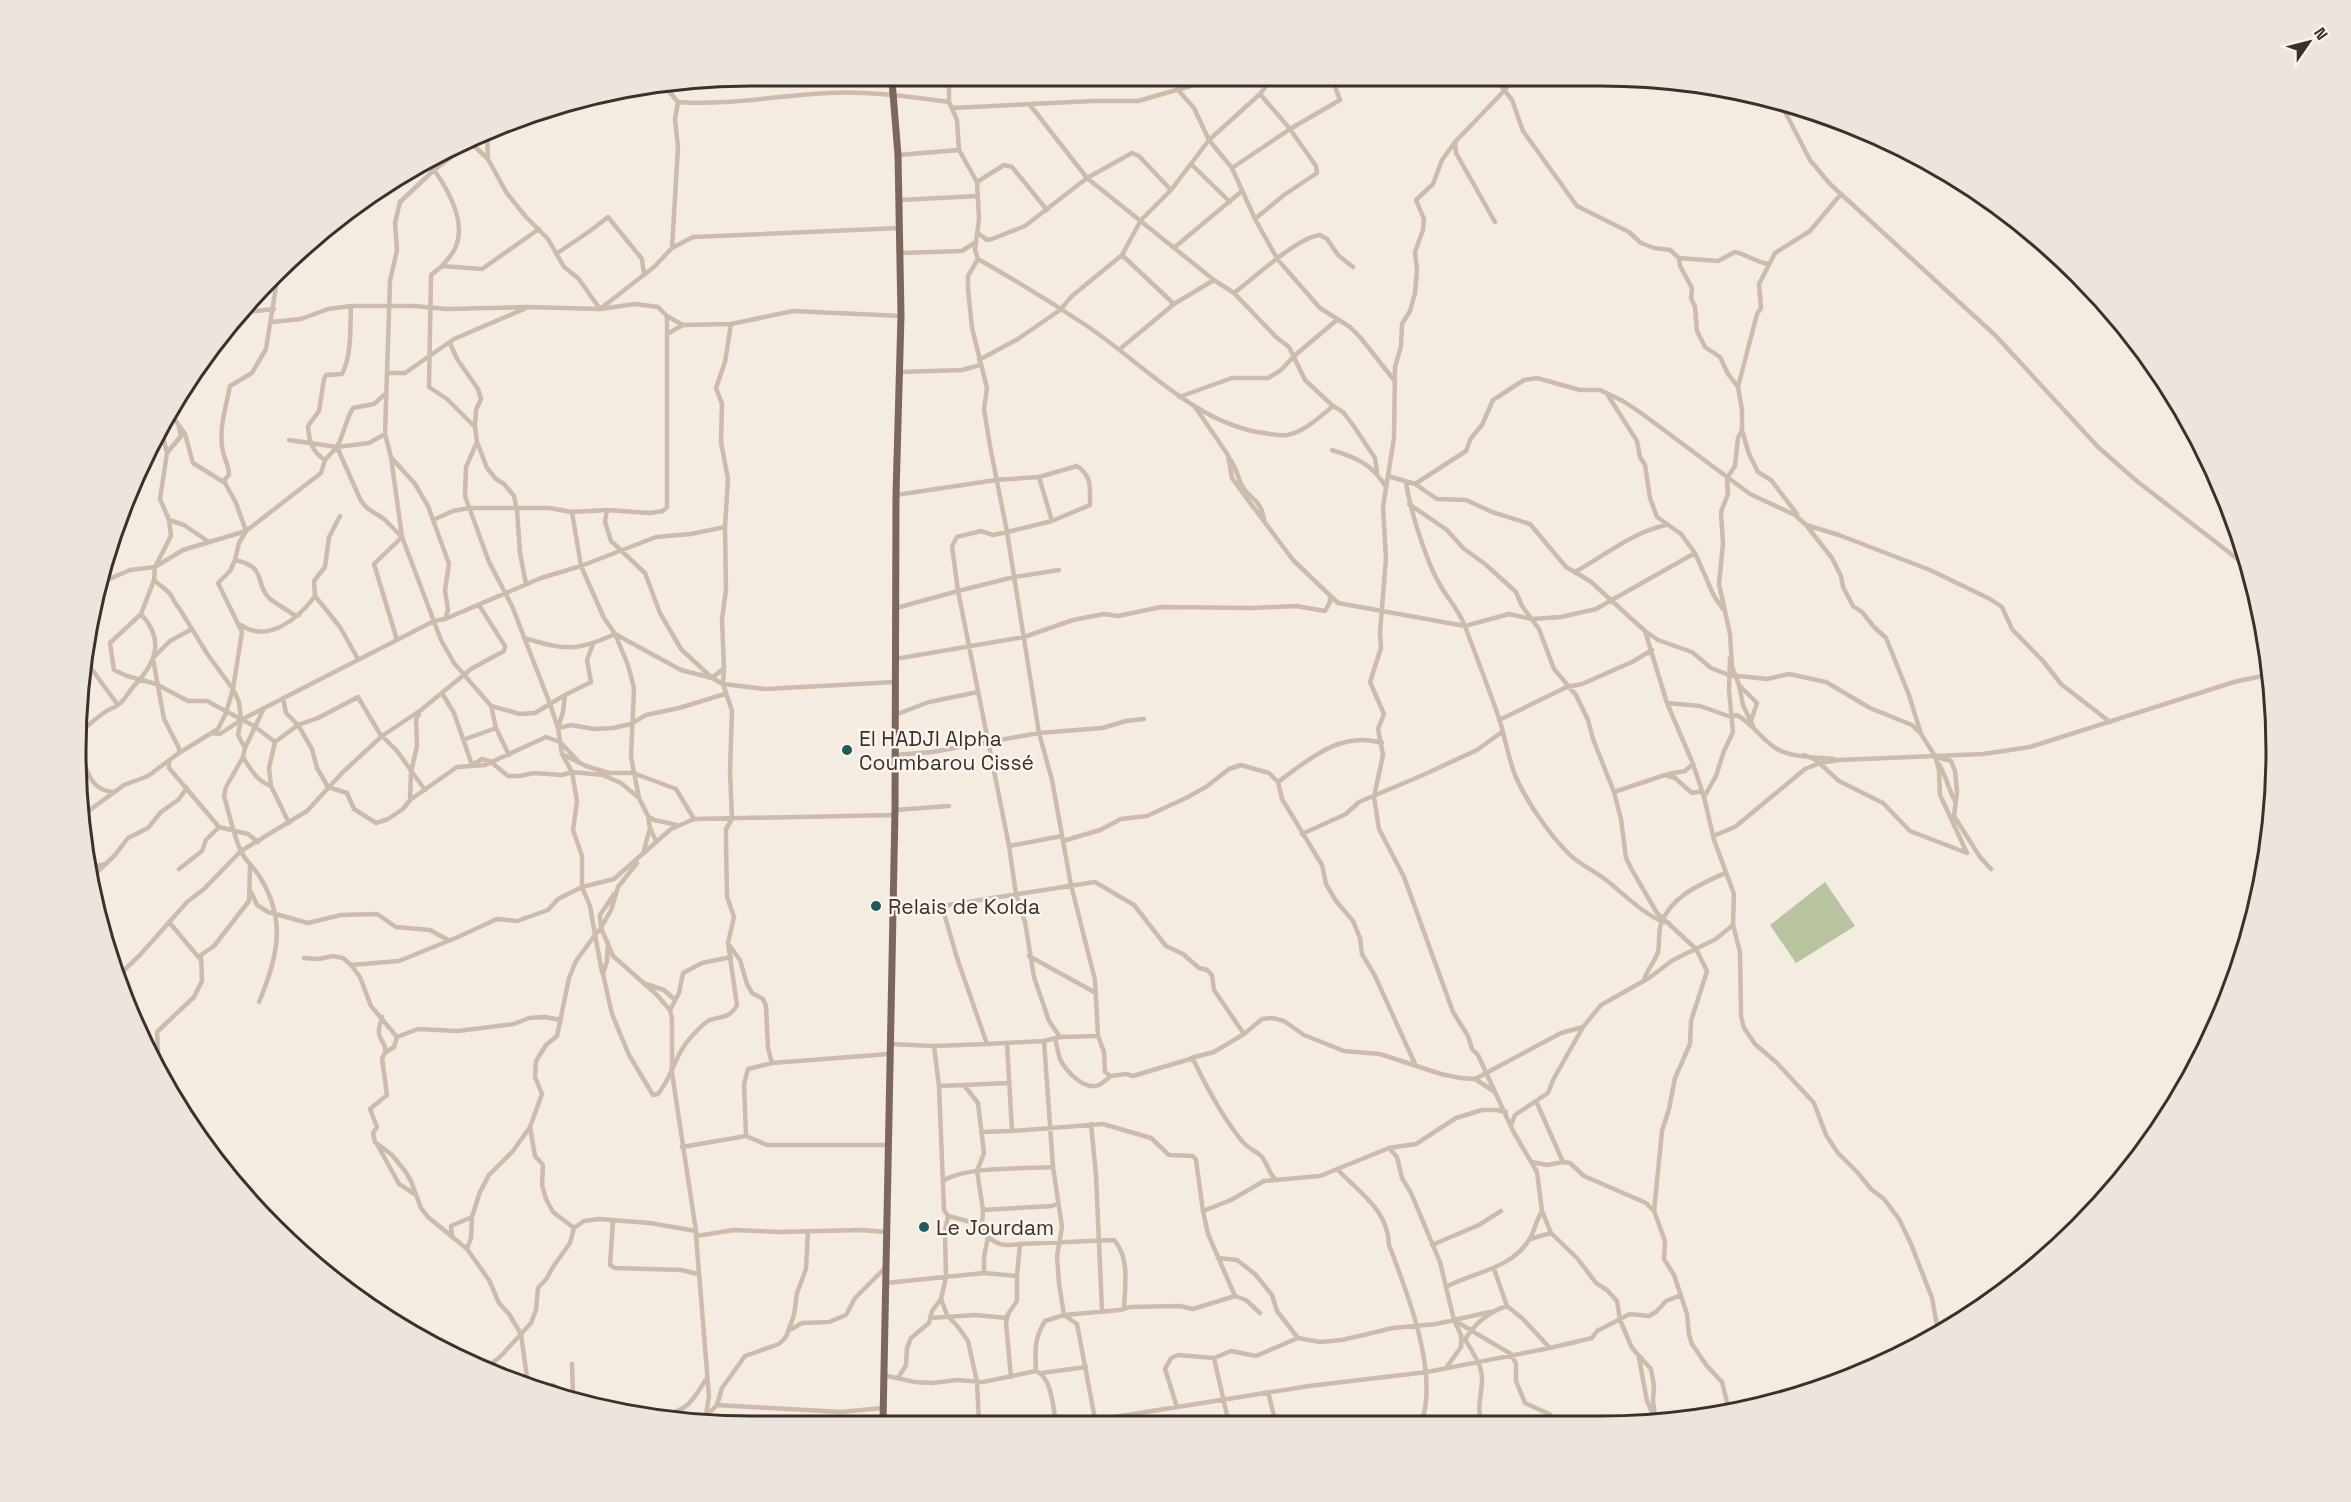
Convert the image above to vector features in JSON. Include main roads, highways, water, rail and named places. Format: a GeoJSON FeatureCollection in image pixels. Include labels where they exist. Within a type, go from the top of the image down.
{"type":"FeatureCollection","features":[{"type":"Feature","properties":{"kind":"main road"},"geometry":{"type":"LineString","coordinates":[[884,1416],[895,813],[896,495],[901,316],[900,200],[892,86]]}},
{"type":"Feature","properties":{"kind":"place","name":"El HADJI Alpha Coumbarou Cissé"},"geometry":{"type":"Point","coordinates":[847,750]}},
{"type":"Feature","properties":{"kind":"place","name":"Relais de Kolda"},"geometry":{"type":"Point","coordinates":[876,906]}},
{"type":"Feature","properties":{"kind":"place","name":"Le Jourdam"},"geometry":{"type":"Point","coordinates":[924,1227]}}]}
